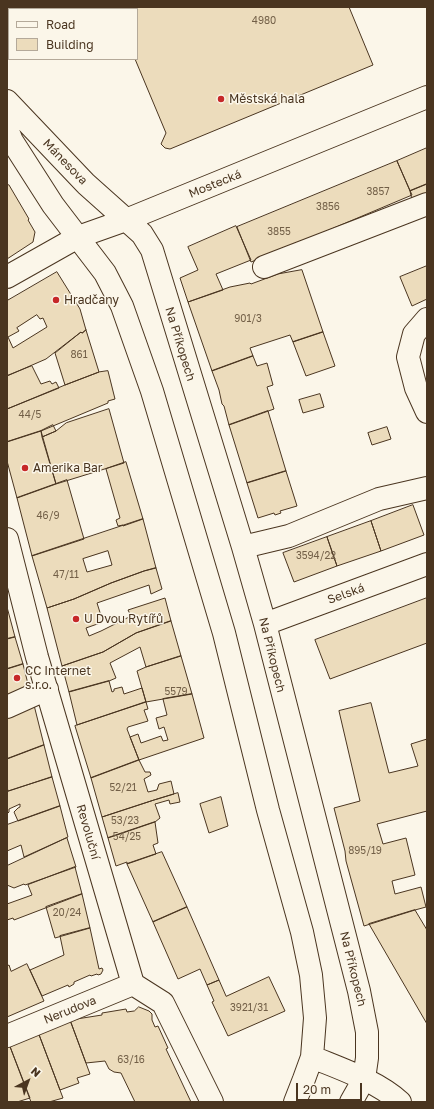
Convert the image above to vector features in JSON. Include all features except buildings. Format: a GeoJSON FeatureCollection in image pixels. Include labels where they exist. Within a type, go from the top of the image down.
{"type":"FeatureCollection","features":[{"type":"Feature","properties":{"kind":"street","name":"Mostecká"},"geometry":{"type":"LineString","coordinates":[[7,277],[78,237],[126,220],[427,97]]}},
{"type":"Feature","properties":{"kind":"street","name":"Mánesova"},"geometry":{"type":"LineString","coordinates":[[7,101],[86,184],[126,220]]}},
{"type":"Feature","properties":{"kind":"street"},"geometry":{"type":"LineString","coordinates":[[7,129],[12,141],[53,205],[105,273],[122,306],[152,391],[224,633],[268,810],[302,932],[311,975],[315,1018],[312,1057],[295,1102]]}},
{"type":"Feature","properties":{"kind":"street"},"geometry":{"type":"LineString","coordinates":[[264,267],[427,204]]}},
{"type":"Feature","properties":{"kind":"street","name":"Na Příkopech"},"geometry":{"type":"LineString","coordinates":[[126,220],[142,234],[152,250],[243,547],[265,624],[359,991],[367,1032],[367,1058],[364,1079],[351,1102]]}},
{"type":"Feature","properties":{"kind":"street"},"geometry":{"type":"LineString","coordinates":[[427,319],[414,334],[408,357],[416,388],[427,412]]}},
{"type":"Feature","properties":{"kind":"street"},"geometry":{"type":"LineString","coordinates":[[243,547],[289,536],[379,499],[427,488]]}},
{"type":"Feature","properties":{"kind":"street","name":"Revoluční"},"geometry":{"type":"LineString","coordinates":[[7,539],[37,657],[133,984]]}},
{"type":"Feature","properties":{"kind":"street","name":"Selská"},"geometry":{"type":"LineString","coordinates":[[265,624],[427,564]]}},
{"type":"Feature","properties":{"kind":"street"},"geometry":{"type":"LineString","coordinates":[[7,707],[47,689]]}},
{"type":"Feature","properties":{"kind":"street"},"geometry":{"type":"LineString","coordinates":[[133,984],[163,1003],[212,1102]]}},
{"type":"Feature","properties":{"kind":"street","name":"Nerudova"},"geometry":{"type":"LineString","coordinates":[[7,1036],[133,984]]}},
{"type":"Feature","properties":{"kind":"street"},"geometry":{"type":"LineString","coordinates":[[312,1057],[364,1079],[393,1096],[400,1102]]}},
{"type":"Feature","properties":{"kind":"place","name":"Městská hala"},"geometry":{"type":"Point","coordinates":[221,99]}},
{"type":"Feature","properties":{"kind":"place","name":"Hradčany"},"geometry":{"type":"Point","coordinates":[56,300]}},
{"type":"Feature","properties":{"kind":"place","name":"Amerika Bar"},"geometry":{"type":"Point","coordinates":[25,468]}},
{"type":"Feature","properties":{"kind":"place","name":"U Dvou Rytířů"},"geometry":{"type":"Point","coordinates":[76,619]}},
{"type":"Feature","properties":{"kind":"place","name":"CC Internet s.r.o."},"geometry":{"type":"Point","coordinates":[17,678]}}]}
